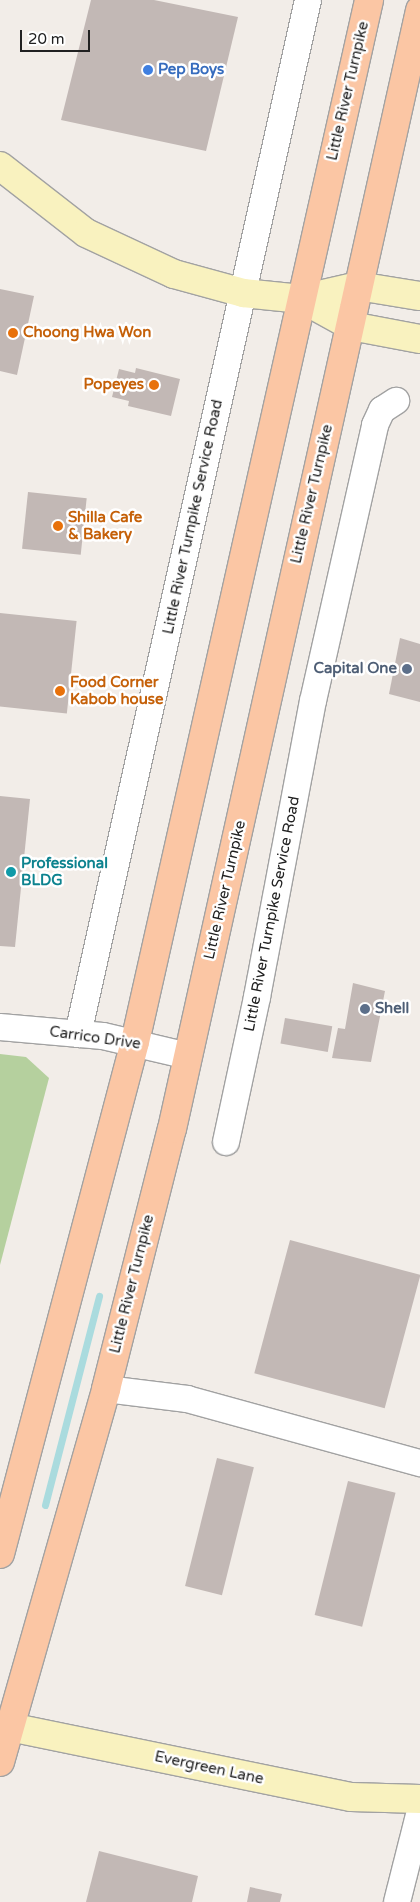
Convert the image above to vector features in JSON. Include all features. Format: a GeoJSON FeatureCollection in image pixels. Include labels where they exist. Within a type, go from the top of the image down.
{"type":"FeatureCollection","features":[{"type":"Feature","properties":{"kind":"main road","name":"Little River Turnpike"},"geometry":{"type":"LineString","coordinates":[[0,1554],[135,1042],[369,0]]}},
{"type":"Feature","properties":{"kind":"main road","name":"Little River Turnpike"},"geometry":{"type":"LineString","coordinates":[[0,1762],[5,1726],[106,1389],[188,1056],[420,10]]}},
{"type":"Feature","properties":{"kind":"street","name":"Little River Turnpike Service Road"},"geometry":{"type":"LineString","coordinates":[[78,1034],[308,0]]}},
{"type":"Feature","properties":{"kind":"street"},"geometry":{"type":"LineString","coordinates":[[0,166],[86,233],[174,274],[243,293],[302,299],[358,286],[420,296]]}},
{"type":"Feature","properties":{"kind":"street"},"geometry":{"type":"LineString","coordinates":[[302,299],[351,326],[420,339]]}},
{"type":"Feature","properties":{"kind":"street","name":"Little River Turnpike Service Road"},"geometry":{"type":"LineString","coordinates":[[226,1142],[257,997],[313,701],[371,444],[378,416],[396,400]]}},
{"type":"Feature","properties":{"kind":"street","name":"Carrico Drive"},"geometry":{"type":"LineString","coordinates":[[0,1027],[78,1034],[135,1042],[188,1056]]}},
{"type":"Feature","properties":{"kind":"street"},"geometry":{"type":"LineString","coordinates":[[106,1389],[187,1399],[420,1463]]}},
{"type":"Feature","properties":{"kind":"street","name":"Evergreen Lane"},"geometry":{"type":"LineString","coordinates":[[5,1726],[351,1797],[420,1799]]}},
{"type":"Feature","properties":{"kind":"street"},"geometry":{"type":"LineString","coordinates":[[396,1902],[420,1811]]}},
{"type":"Feature","properties":{"kind":"green space"},"geometry":{"type":"Polygon","coordinates":[[[0,1054],[26,1057],[49,1078],[0,1265],[0,1054]]]}},
{"type":"Feature","properties":{"kind":"building"},"geometry":{"type":"Polygon","coordinates":[[[91,0],[154,0],[238,17],[206,151],[61,120],[91,0]]]}},
{"type":"Feature","properties":{"kind":"building","name":"Choong Hwa Won"},"geometry":{"type":"Polygon","coordinates":[[[0,289],[34,296],[17,375],[0,371],[0,289]]]}},
{"type":"Feature","properties":{"kind":"building"},"geometry":{"type":"Polygon","coordinates":[[[136,368],[180,379],[171,416],[128,406],[129,401],[112,397],[119,369],[135,373],[136,368]]]}},
{"type":"Feature","properties":{"kind":"building"},"geometry":{"type":"Polygon","coordinates":[[[28,492],[87,498],[81,555],[22,549],[28,492]]]}},
{"type":"Feature","properties":{"kind":"building"},"geometry":{"type":"Polygon","coordinates":[[[0,613],[77,621],[67,714],[0,707],[0,613]]]}},
{"type":"Feature","properties":{"kind":"building","name":"Capital One"},"geometry":{"type":"Polygon","coordinates":[[[400,638],[420,644],[420,702],[389,694],[400,638]]]}},
{"type":"Feature","properties":{"kind":"building","name":"Professional BLDG"},"geometry":{"type":"Polygon","coordinates":[[[0,796],[30,799],[15,947],[0,946],[0,796]]]}},
{"type":"Feature","properties":{"kind":"building","name":"Shell"},"geometry":{"type":"Polygon","coordinates":[[[353,983],[385,991],[371,1062],[332,1058],[338,1028],[345,1029],[353,983]]]}},
{"type":"Feature","properties":{"kind":"building","name":"Shell"},"geometry":{"type":"Polygon","coordinates":[[[285,1018],[332,1026],[328,1052],[280,1044],[285,1018]]]}},
{"type":"Feature","properties":{"kind":"building"},"geometry":{"type":"Polygon","coordinates":[[[290,1240],[420,1275],[385,1408],[254,1373],[290,1240]]]}},
{"type":"Feature","properties":{"kind":"building"},"geometry":{"type":"Polygon","coordinates":[[[217,1458],[254,1467],[222,1595],[185,1586],[217,1458]]]}},
{"type":"Feature","properties":{"kind":"building"},"geometry":{"type":"Polygon","coordinates":[[[348,1481],[396,1493],[362,1627],[315,1615],[348,1481]]]}},
{"type":"Feature","properties":{"kind":"building"},"geometry":{"type":"Polygon","coordinates":[[[99,1851],[198,1876],[192,1902],[86,1902],[99,1851]]]}},
{"type":"Feature","properties":{"kind":"building"},"geometry":{"type":"Polygon","coordinates":[[[250,1887],[282,1894],[280,1902],[247,1902],[250,1887]]]}},
{"type":"Feature","properties":{"kind":"waterway"},"geometry":{"type":"LineString","coordinates":[[45,1505],[99,1296]]}},
{"type":"Feature","properties":{"kind":"place","name":"Pep Boys"},"geometry":{"type":"Point","coordinates":[148,70]}},
{"type":"Feature","properties":{"kind":"place","name":"Choong Hwa Won"},"geometry":{"type":"Point","coordinates":[13,333]}},
{"type":"Feature","properties":{"kind":"place","name":"Popeyes"},"geometry":{"type":"Point","coordinates":[154,385]}},
{"type":"Feature","properties":{"kind":"place","name":"Shilla Cafe & Bakery"},"geometry":{"type":"Point","coordinates":[58,526]}},
{"type":"Feature","properties":{"kind":"place","name":"Capital One"},"geometry":{"type":"Point","coordinates":[407,669]}},
{"type":"Feature","properties":{"kind":"place","name":"Food Corner Kabob house"},"geometry":{"type":"Point","coordinates":[60,691]}},
{"type":"Feature","properties":{"kind":"place","name":"Professional BLDG"},"geometry":{"type":"Point","coordinates":[11,872]}},
{"type":"Feature","properties":{"kind":"place","name":"Shell"},"geometry":{"type":"Point","coordinates":[365,1009]}}]}
